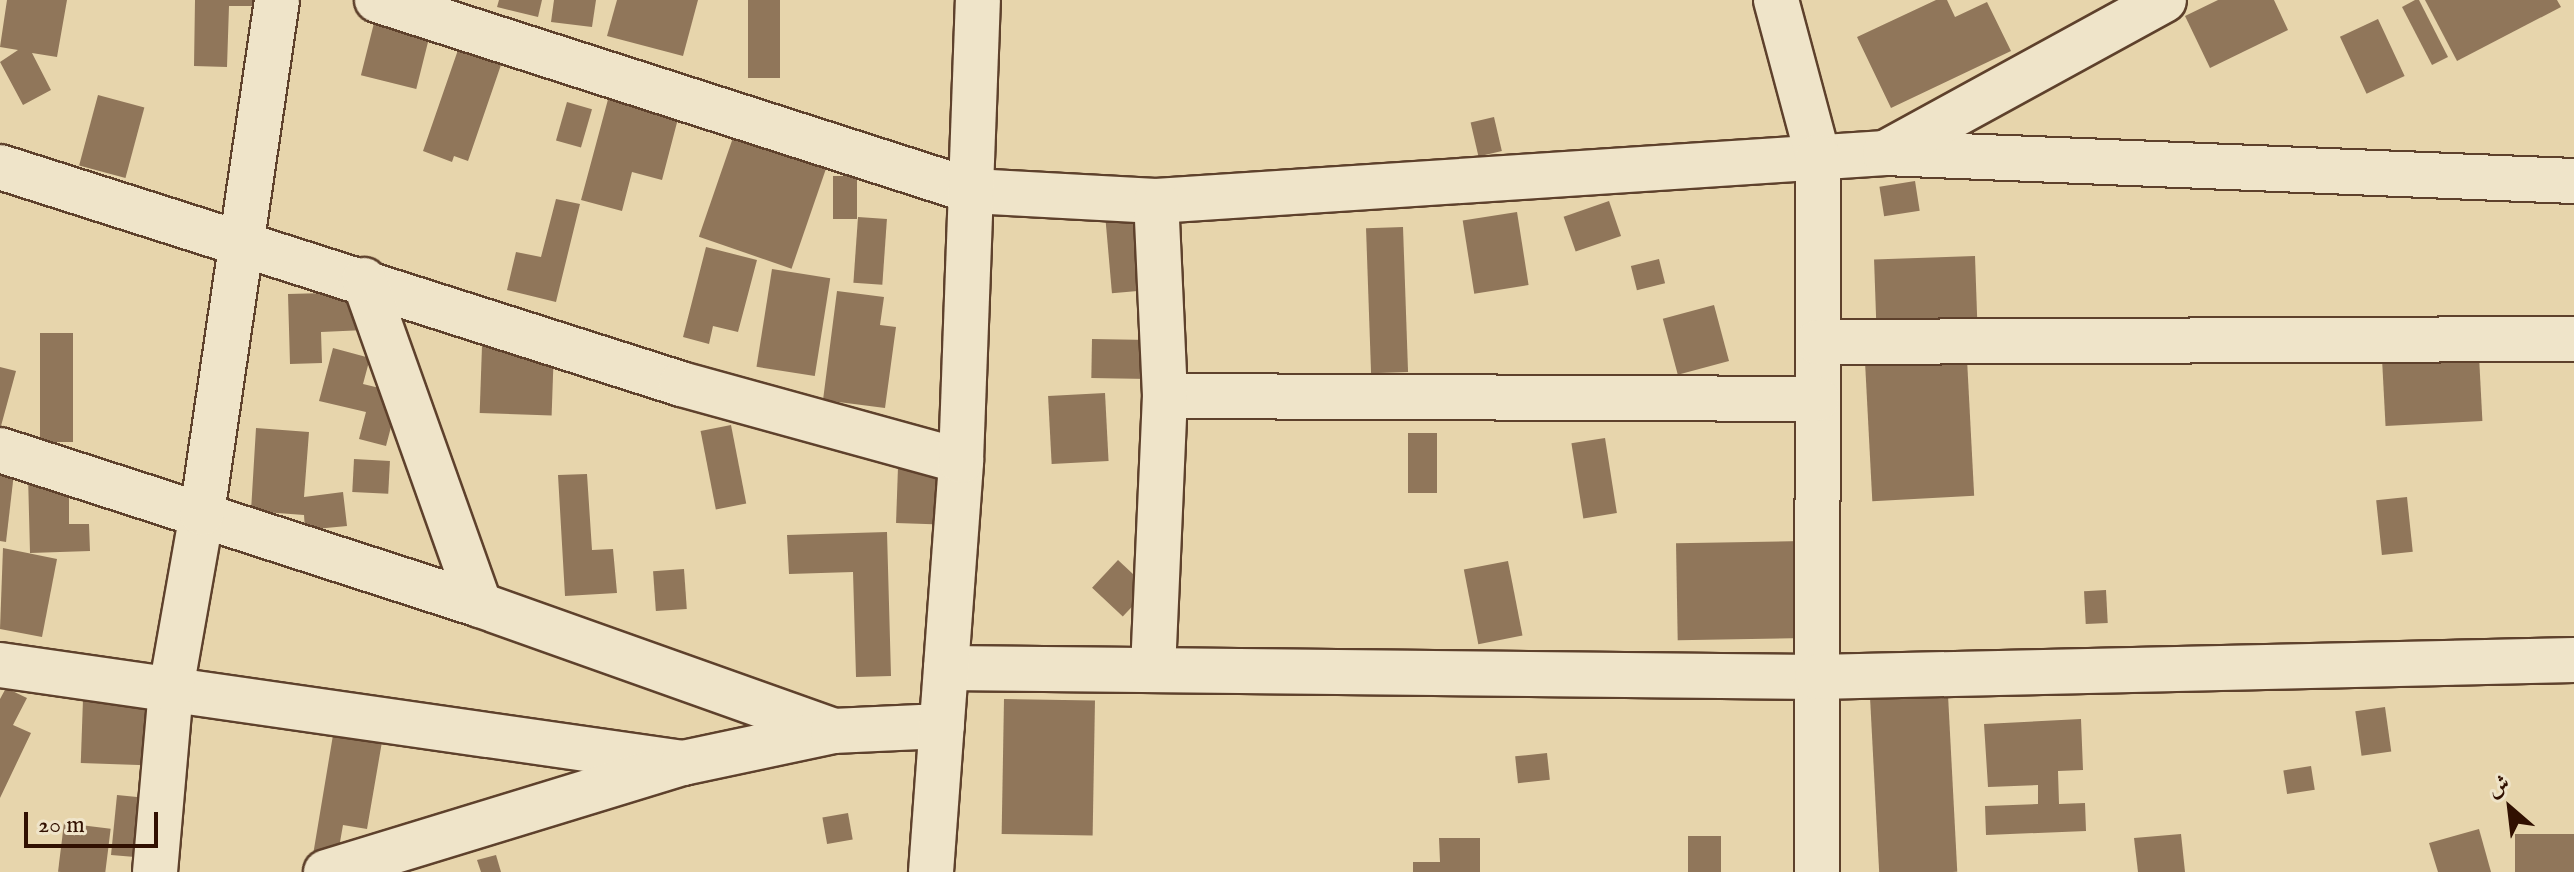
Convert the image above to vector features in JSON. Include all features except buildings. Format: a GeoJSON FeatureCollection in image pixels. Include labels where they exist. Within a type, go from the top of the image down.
{"type":"FeatureCollection","features":[{"type":"Feature","properties":{"kind":"street"},"geometry":{"type":"LineString","coordinates":[[155,872],[171,689],[202,513],[277,0]]}},
{"type":"Feature","properties":{"kind":"street"},"geometry":{"type":"LineString","coordinates":[[377,0],[972,191],[1156,201],[1885,153],[2574,181]]}},
{"type":"Feature","properties":{"kind":"street"},"geometry":{"type":"LineString","coordinates":[[931,872],[961,461],[978,0]]}},
{"type":"Feature","properties":{"kind":"street"},"geometry":{"type":"LineString","coordinates":[[1776,0],[1818,157],[1817,872]]}},
{"type":"Feature","properties":{"kind":"street"},"geometry":{"type":"LineString","coordinates":[[1885,153],[2164,0]]}},
{"type":"Feature","properties":{"kind":"street"},"geometry":{"type":"LineString","coordinates":[[0,167],[364,280],[681,384],[961,461]]}},
{"type":"Feature","properties":{"kind":"street"},"geometry":{"type":"LineString","coordinates":[[1153,670],[1165,396],[1156,201]]}},
{"type":"Feature","properties":{"kind":"street"},"geometry":{"type":"LineString","coordinates":[[364,280],[480,605]]}},
{"type":"Feature","properties":{"kind":"street"},"geometry":{"type":"LineString","coordinates":[[1818,342],[2574,339]]}},
{"type":"Feature","properties":{"kind":"street"},"geometry":{"type":"LineString","coordinates":[[1165,396],[1817,399]]}},
{"type":"Feature","properties":{"kind":"street"},"geometry":{"type":"LineString","coordinates":[[0,450],[480,605],[833,731]]}},
{"type":"Feature","properties":{"kind":"street"},"geometry":{"type":"LineString","coordinates":[[946,668],[1817,677],[2574,660]]}},
{"type":"Feature","properties":{"kind":"street"},"geometry":{"type":"LineString","coordinates":[[0,665],[683,763]]}},
{"type":"Feature","properties":{"kind":"street"},"geometry":{"type":"LineString","coordinates":[[326,872],[683,763],[833,731],[942,726]]}}]}
